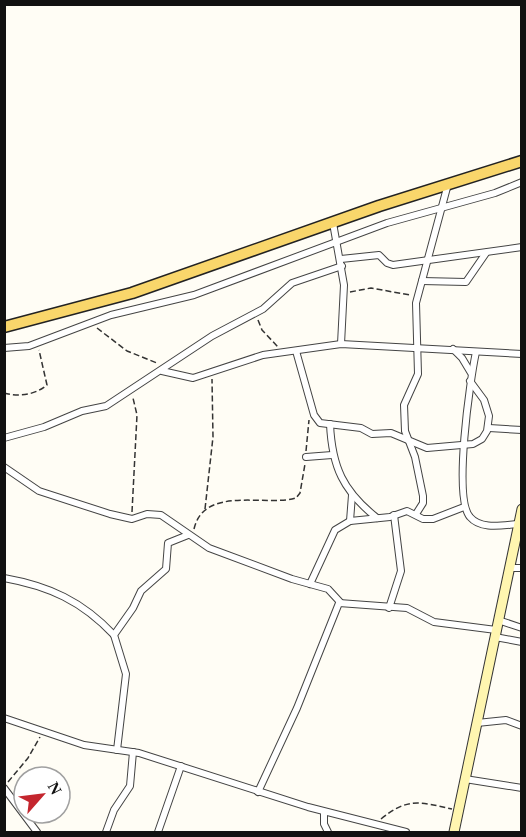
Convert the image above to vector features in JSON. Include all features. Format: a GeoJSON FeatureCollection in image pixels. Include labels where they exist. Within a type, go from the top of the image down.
{"type":"FeatureCollection","features":[{"type":"Feature","properties":{"kind":"main road"},"geometry":{"type":"LineString","coordinates":[[4,327],[132,293],[522,160]]}},
{"type":"Feature","properties":{"kind":"street"},"geometry":{"type":"LineString","coordinates":[[4,348],[37,343],[111,315],[204,291],[387,223],[495,193],[522,182]]}},
{"type":"Feature","properties":{"kind":"street"},"geometry":{"type":"LineString","coordinates":[[416,514],[423,502],[423,496],[415,457],[407,439],[405,405],[417,381],[419,349],[415,308],[448,184]]}},
{"type":"Feature","properties":{"kind":"street"},"geometry":{"type":"LineString","coordinates":[[333,223],[342,263],[344,293],[341,344]]}},
{"type":"Feature","properties":{"kind":"street"},"geometry":{"type":"LineString","coordinates":[[4,438],[44,427],[82,411],[106,406],[132,391],[212,336],[256,313],[292,283],[342,263],[379,255],[387,263],[393,265],[522,247]]}},
{"type":"Feature","properties":{"kind":"street"},"geometry":{"type":"LineString","coordinates":[[422,281],[466,282],[486,253]]}},
{"type":"Feature","properties":{"kind":"street"},"geometry":{"type":"LineString","coordinates":[[164,369],[194,378],[233,363],[283,351],[341,344],[522,354]]}},
{"type":"Feature","properties":{"kind":"street"},"geometry":{"type":"LineString","coordinates":[[296,351],[314,415],[320,423],[361,428],[372,434],[391,433],[427,448],[465,446],[483,438],[489,428],[486,405],[462,358],[452,349]]}},
{"type":"Feature","properties":{"kind":"street"},"geometry":{"type":"LineString","coordinates":[[476,352],[471,377],[465,446],[462,493],[464,507],[469,516],[478,524],[518,524]]}},
{"type":"Feature","properties":{"kind":"street"},"geometry":{"type":"LineString","coordinates":[[330,424],[332,455],[352,495],[377,518]]}},
{"type":"Feature","properties":{"kind":"street"},"geometry":{"type":"LineString","coordinates":[[489,428],[522,430]]}},
{"type":"Feature","properties":{"kind":"street"},"geometry":{"type":"LineString","coordinates":[[306,457],[332,455]]}},
{"type":"Feature","properties":{"kind":"street"},"geometry":{"type":"LineString","coordinates":[[4,467],[39,490],[132,519],[158,514],[209,548],[332,591],[340,602],[413,610],[434,622],[495,634],[522,642]]}},
{"type":"Feature","properties":{"kind":"street"},"geometry":{"type":"LineString","coordinates":[[350,521],[352,495]]}},
{"type":"Feature","properties":{"kind":"street"},"geometry":{"type":"LineString","coordinates":[[310,584],[335,530],[350,521],[407,511],[423,519],[433,519],[464,507]]}},
{"type":"Feature","properties":{"kind":"street"},"geometry":{"type":"LineString","coordinates":[[454,832],[522,508]]}},
{"type":"Feature","properties":{"kind":"street"},"geometry":{"type":"LineString","coordinates":[[389,608],[399,582],[400,572],[394,515]]}},
{"type":"Feature","properties":{"kind":"street"},"geometry":{"type":"LineString","coordinates":[[114,635],[137,602],[141,591],[166,569],[165,552],[168,543],[190,536]]}},
{"type":"Feature","properties":{"kind":"street"},"geometry":{"type":"LineString","coordinates":[[509,568],[522,568]]}},
{"type":"Feature","properties":{"kind":"street"},"geometry":{"type":"LineString","coordinates":[[4,578],[45,587],[88,612],[114,635],[126,674],[117,750]]}},
{"type":"Feature","properties":{"kind":"street"},"geometry":{"type":"LineString","coordinates":[[258,792],[297,708],[335,608],[340,602]]}},
{"type":"Feature","properties":{"kind":"street"},"geometry":{"type":"LineString","coordinates":[[498,620],[522,628]]}},
{"type":"Feature","properties":{"kind":"street"},"geometry":{"type":"LineString","coordinates":[[4,718],[84,745],[133,752],[324,812],[406,832]]}},
{"type":"Feature","properties":{"kind":"street"},"geometry":{"type":"LineString","coordinates":[[477,723],[506,720],[522,726]]}},
{"type":"Feature","properties":{"kind":"street"},"geometry":{"type":"LineString","coordinates":[[106,832],[114,810],[130,786],[133,752]]}},
{"type":"Feature","properties":{"kind":"street"},"geometry":{"type":"LineString","coordinates":[[158,832],[181,766]]}},
{"type":"Feature","properties":{"kind":"street"},"geometry":{"type":"LineString","coordinates":[[465,780],[522,788]]}},
{"type":"Feature","properties":{"kind":"street"},"geometry":{"type":"LineString","coordinates":[[4,788],[37,832]]}},
{"type":"Feature","properties":{"kind":"street"},"geometry":{"type":"LineString","coordinates":[[324,812],[324,824],[328,832]]}},
{"type":"Feature","properties":{"kind":"path"},"geometry":{"type":"LineString","coordinates":[[344,293],[371,288],[418,297]]}},
{"type":"Feature","properties":{"kind":"path"},"geometry":{"type":"LineString","coordinates":[[256,313],[262,330],[283,351]]}},
{"type":"Feature","properties":{"kind":"path"},"geometry":{"type":"LineString","coordinates":[[92,323],[127,351],[164,369]]}},
{"type":"Feature","properties":{"kind":"path"},"geometry":{"type":"LineString","coordinates":[[4,393],[21,395],[37,392],[47,386],[37,343]]}},
{"type":"Feature","properties":{"kind":"path"},"geometry":{"type":"LineString","coordinates":[[205,511],[213,437],[211,372]]}},
{"type":"Feature","properties":{"kind":"path"},"geometry":{"type":"LineString","coordinates":[[132,391],[138,416],[132,519]]}},
{"type":"Feature","properties":{"kind":"path"},"geometry":{"type":"LineString","coordinates":[[190,536],[195,524],[212,506],[239,500],[296,498],[300,493],[306,457],[307,427],[314,415]]}},
{"type":"Feature","properties":{"kind":"path"},"geometry":{"type":"LineString","coordinates":[[4,788],[28,758],[43,731]]}},
{"type":"Feature","properties":{"kind":"path"},"geometry":{"type":"LineString","coordinates":[[374,826],[405,803],[424,803],[458,811]]}}]}
